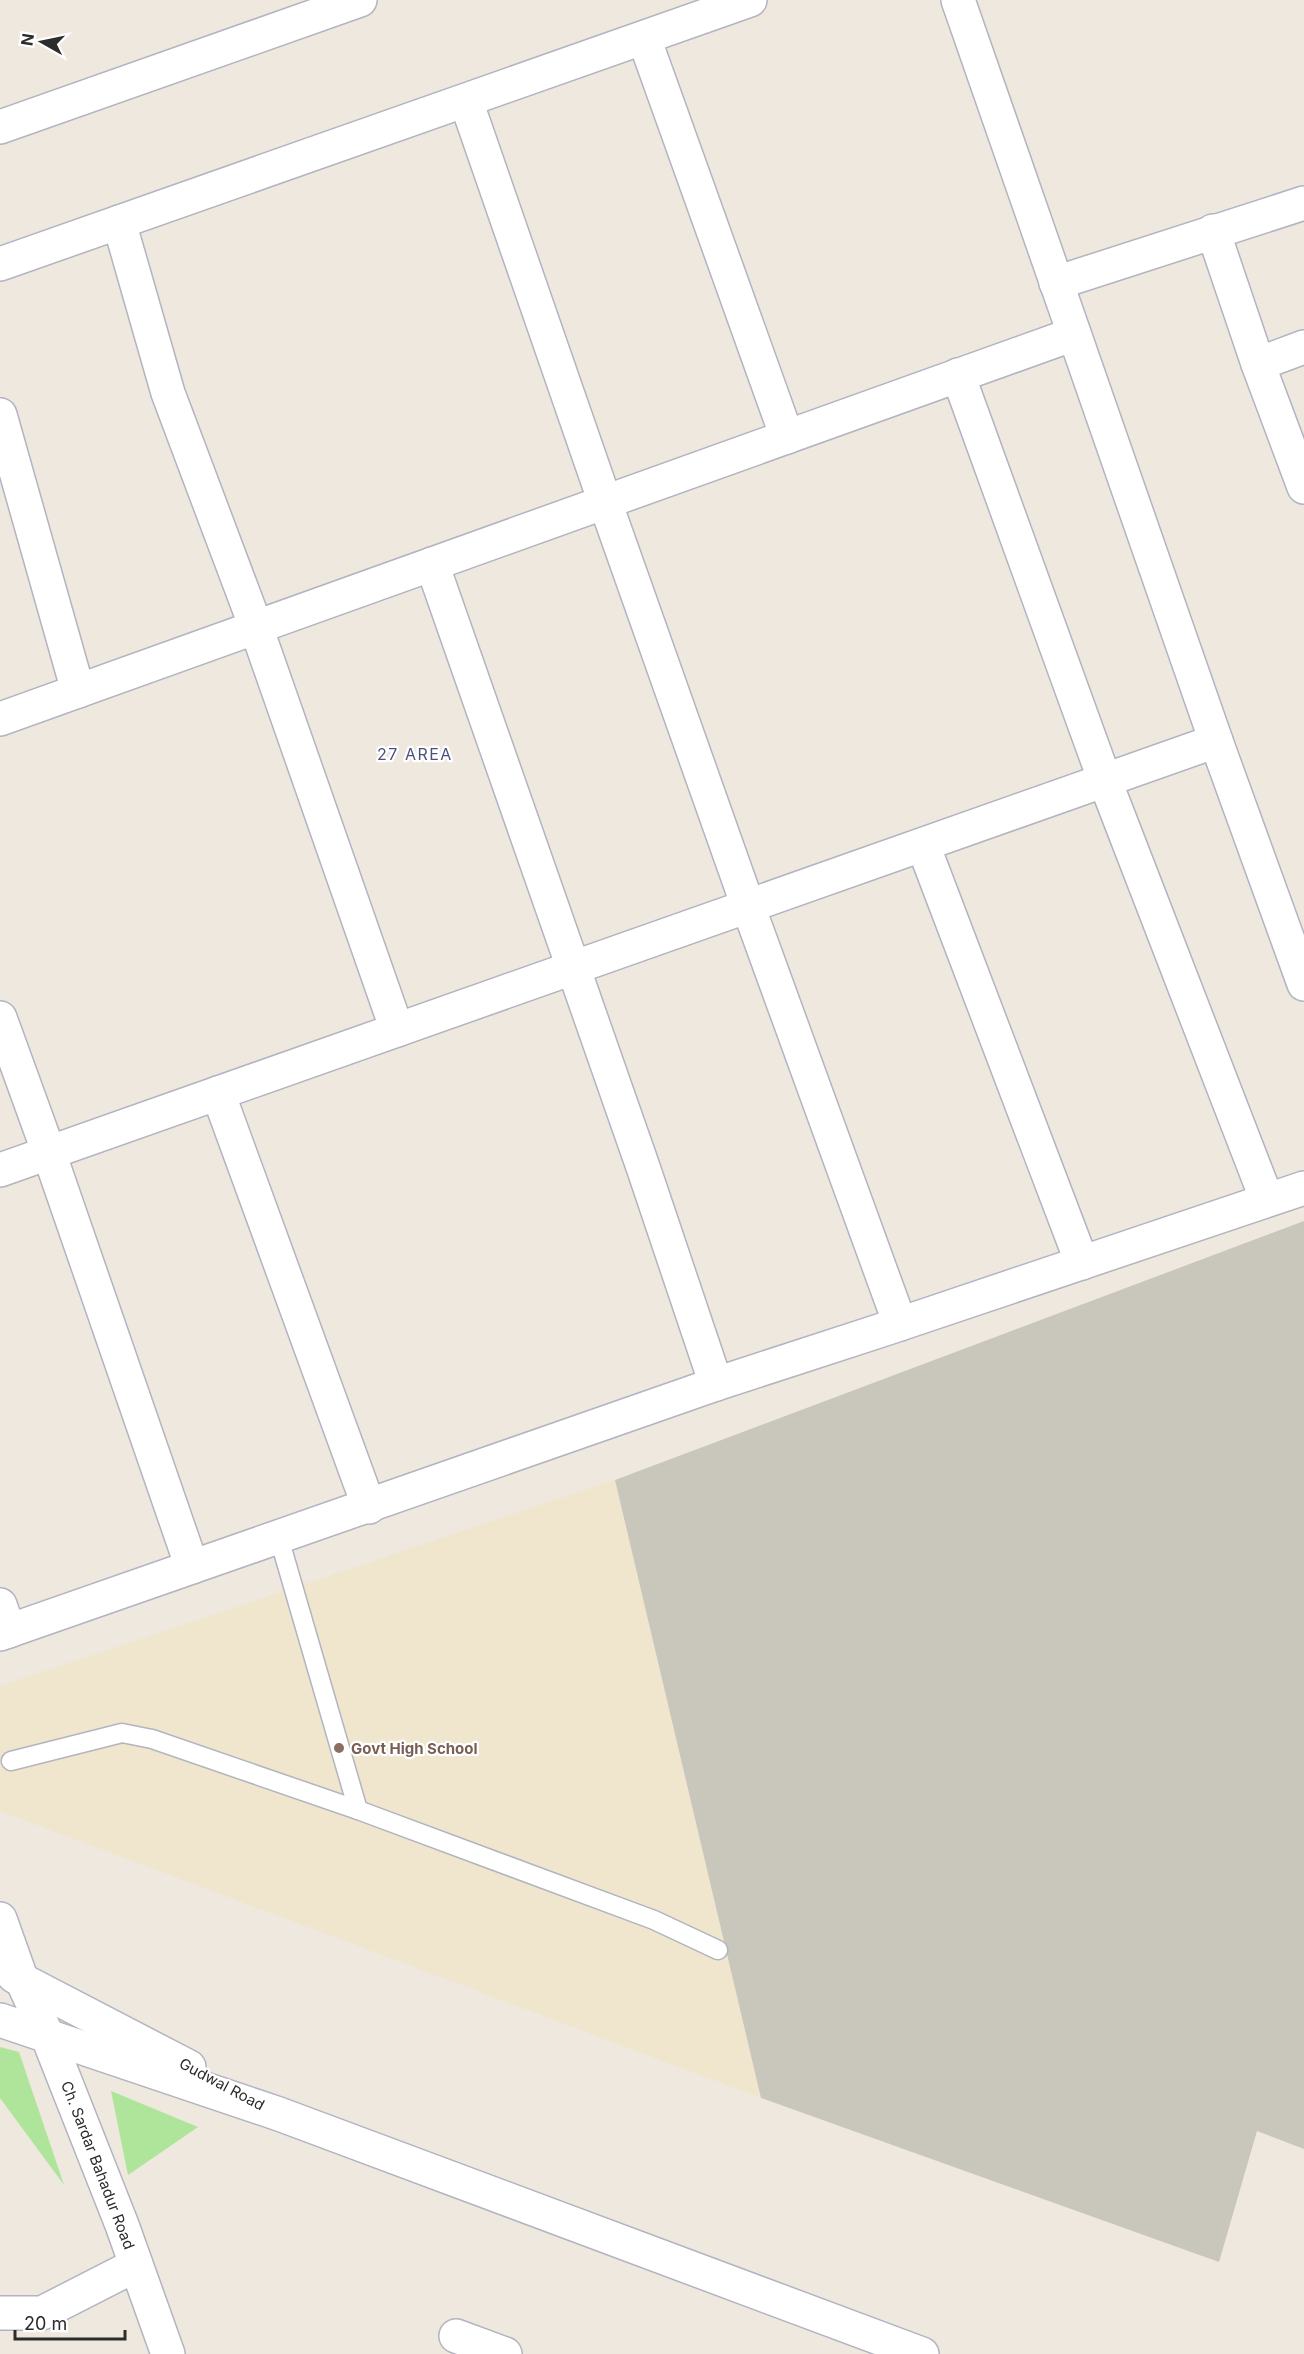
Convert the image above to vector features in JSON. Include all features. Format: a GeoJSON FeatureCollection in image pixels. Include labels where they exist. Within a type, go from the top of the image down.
{"type":"FeatureCollection","features":[{"type":"Feature","properties":{"kind":"street"},"geometry":{"type":"LineString","coordinates":[[0,127],[360,0]]}},
{"type":"Feature","properties":{"kind":"street"},"geometry":{"type":"LineString","coordinates":[[0,264],[750,0]]}},
{"type":"Feature","properties":{"kind":"street"},"geometry":{"type":"LineString","coordinates":[[958,0],[1216,741],[1304,984]]}},
{"type":"Feature","properties":{"kind":"street"},"geometry":{"type":"LineString","coordinates":[[644,38],[787,436]]}},
{"type":"Feature","properties":{"kind":"street"},"geometry":{"type":"LineString","coordinates":[[466,100],[748,906],[900,1324]]}},
{"type":"Feature","properties":{"kind":"street"},"geometry":{"type":"LineString","coordinates":[[1056,283],[1304,203]]}},
{"type":"Feature","properties":{"kind":"street"},"geometry":{"type":"LineString","coordinates":[[119,222],[168,393],[256,627],[397,1030]]}},
{"type":"Feature","properties":{"kind":"street"},"geometry":{"type":"LineString","coordinates":[[1213,231],[1258,364],[1304,487]]}},
{"type":"Feature","properties":{"kind":"street"},"geometry":{"type":"LineString","coordinates":[[0,719],[1074,334]]}},
{"type":"Feature","properties":{"kind":"street"},"geometry":{"type":"LineString","coordinates":[[1258,364],[1304,347]]}},
{"type":"Feature","properties":{"kind":"street"},"geometry":{"type":"LineString","coordinates":[[958,375],[1105,781],[1267,1200]]}},
{"type":"Feature","properties":{"kind":"street"},"geometry":{"type":"LineString","coordinates":[[0,415],[78,691]]}},
{"type":"Feature","properties":{"kind":"street"},"geometry":{"type":"LineString","coordinates":[[432,564],[716,1384]]}},
{"type":"Feature","properties":{"kind":"street"},"geometry":{"type":"LineString","coordinates":[[0,1170],[1216,741]]}},
{"type":"Feature","properties":{"kind":"street"},"geometry":{"type":"LineString","coordinates":[[923,845],[1082,1263]]}},
{"type":"Feature","properties":{"kind":"street"},"geometry":{"type":"LineString","coordinates":[[0,1018],[192,1568]]}},
{"type":"Feature","properties":{"kind":"street"},"geometry":{"type":"LineString","coordinates":[[218,1093],[369,1507]]}},
{"type":"Feature","properties":{"kind":"street"},"geometry":{"type":"LineString","coordinates":[[3,1623],[192,1568],[716,1384],[1304,1188]]}},
{"type":"Feature","properties":{"kind":"street","name":"Ch. Sardar Bahadur Road"},"geometry":{"type":"LineString","coordinates":[[0,1919],[11,1974],[47,2035],[168,2354]]}},
{"type":"Feature","properties":{"kind":"street","name":"Gudwal Road"},"geometry":{"type":"LineString","coordinates":[[11,1974],[279,2114]]}},
{"type":"Feature","properties":{"kind":"street","name":"Gudwal Road"},"geometry":{"type":"LineString","coordinates":[[0,2020],[279,2114]]}},
{"type":"Feature","properties":{"kind":"street"},"geometry":{"type":"LineString","coordinates":[[279,2114],[922,2354]]}},
{"type":"Feature","properties":{"kind":"street"},"geometry":{"type":"LineString","coordinates":[[0,2313],[42,2313],[136,2265]]}},
{"type":"Feature","properties":{"kind":"street"},"geometry":{"type":"LineString","coordinates":[[456,2336],[505,2354]]}},
{"type":"Feature","properties":{"kind":"lane"},"geometry":{"type":"LineString","coordinates":[[279,1538],[358,1810]]}},
{"type":"Feature","properties":{"kind":"lane"},"geometry":{"type":"LineString","coordinates":[[11,1761],[122,1733],[152,1739],[358,1810],[654,1920],[718,1950]]}},
{"type":"Feature","properties":{"kind":"shaded area","name":"Govt High School"},"geometry":{"type":"Polygon","coordinates":[[[615,1480],[761,2098],[0,1811],[0,1686],[615,1480]]]}},
{"type":"Feature","properties":{"kind":"green space"},"geometry":{"type":"Polygon","coordinates":[[[0,2047],[19,2052],[64,2185],[0,2098],[0,2047]]]}},
{"type":"Feature","properties":{"kind":"green space"},"geometry":{"type":"Polygon","coordinates":[[[111,2091],[198,2127],[128,2175],[111,2091]]]}},
{"type":"Feature","properties":{"kind":"building"},"geometry":{"type":"Polygon","coordinates":[[[1304,1221],[1304,2149],[1257,2131],[1219,2262],[761,2098],[615,1480],[1304,1221]]]}},
{"type":"Feature","properties":{"kind":"place","name":"Govt High School"},"geometry":{"type":"Point","coordinates":[339,1748]}},
{"type":"Feature","properties":{"kind":"district","name":"27 AREA"},"geometry":{"type":"Point","coordinates":[415,754]}}]}
